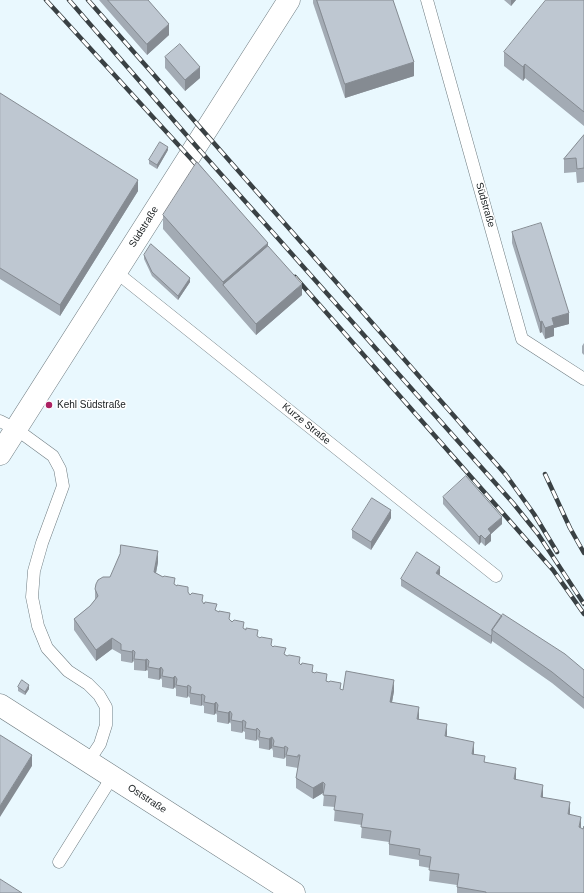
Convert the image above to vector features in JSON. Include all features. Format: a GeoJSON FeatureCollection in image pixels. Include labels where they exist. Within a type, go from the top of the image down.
{"type":"FeatureCollection","features":[{"type":"Feature","properties":{"kind":"street","name":"Südstraße"},"geometry":{"type":"LineString","coordinates":[[0,454],[8,425],[116,272],[289,0]]}},
{"type":"Feature","properties":{"kind":"street","name":"Oststraße"},"geometry":{"type":"LineString","coordinates":[[0,705],[294,893]]}},
{"type":"Feature","properties":{"kind":"lane","name":"Südstraße"},"geometry":{"type":"LineString","coordinates":[[427,0],[522,339],[584,379]]}},
{"type":"Feature","properties":{"kind":"lane","name":"Kurze Straße"},"geometry":{"type":"LineString","coordinates":[[116,272],[496,576]]}},
{"type":"Feature","properties":{"kind":"lane"},"geometry":{"type":"LineString","coordinates":[[8,425],[53,456],[60,469],[63,486],[42,543],[34,571],[32,597],[38,626],[47,648],[68,671],[88,684],[99,695],[106,706],[106,725],[100,744],[88,762]]}},
{"type":"Feature","properties":{"kind":"lane"},"geometry":{"type":"LineString","coordinates":[[59,862],[112,777]]}},
{"type":"Feature","properties":{"kind":"building"},"geometry":{"type":"Polygon","coordinates":[[[108,0],[148,0],[169,24],[147,44],[108,0]]]}},
{"type":"Feature","properties":{"kind":"building"},"geometry":{"type":"Polygon","coordinates":[[[317,0],[393,0],[414,62],[345,84],[317,0]]]}},
{"type":"Feature","properties":{"kind":"building"},"geometry":{"type":"Polygon","coordinates":[[[546,0],[584,0],[584,112],[525,64],[523,67],[504,52],[546,0]]]}},
{"type":"Feature","properties":{"kind":"building"},"geometry":{"type":"Polygon","coordinates":[[[180,44],[200,67],[185,80],[165,57],[180,44]]]}},
{"type":"Feature","properties":{"kind":"building"},"geometry":{"type":"Polygon","coordinates":[[[0,93],[138,180],[60,305],[0,268],[0,93]]]}},
{"type":"Feature","properties":{"kind":"building"},"geometry":{"type":"Polygon","coordinates":[[[584,135],[584,168],[577,169],[576,158],[564,159],[584,135]]]}},
{"type":"Feature","properties":{"kind":"building"},"geometry":{"type":"Polygon","coordinates":[[[160,142],[168,147],[157,165],[149,160],[160,142]]]}},
{"type":"Feature","properties":{"kind":"building"},"geometry":{"type":"Polygon","coordinates":[[[197,162],[268,243],[223,282],[163,215],[197,162]]]}},
{"type":"Feature","properties":{"kind":"building"},"geometry":{"type":"Polygon","coordinates":[[[541,223],[569,313],[552,318],[554,325],[545,328],[542,321],[540,322],[512,232],[541,223]]]}},
{"type":"Feature","properties":{"kind":"building"},"geometry":{"type":"Polygon","coordinates":[[[151,244],[190,278],[178,296],[152,272],[144,255],[151,244]]]}},
{"type":"Feature","properties":{"kind":"building"},"geometry":{"type":"Polygon","coordinates":[[[268,246],[302,284],[256,324],[223,285],[268,246]]]}},
{"type":"Feature","properties":{"kind":"building"},"geometry":{"type":"Polygon","coordinates":[[[466,476],[502,517],[488,529],[491,533],[485,539],[481,535],[479,537],[443,497],[466,476]]]}},
{"type":"Feature","properties":{"kind":"building"},"geometry":{"type":"Polygon","coordinates":[[[372,498],[391,510],[371,542],[352,530],[372,498]]]}},
{"type":"Feature","properties":{"kind":"building"},"geometry":{"type":"Polygon","coordinates":[[[121,545],[158,551],[154,572],[163,577],[175,578],[174,584],[177,586],[188,587],[188,592],[190,595],[192,593],[203,595],[202,601],[204,604],[205,602],[217,604],[215,610],[230,613],[229,619],[232,622],[234,620],[244,622],[243,628],[246,630],[246,628],[258,630],[257,636],[260,638],[272,639],[271,645],[273,647],[286,648],[284,654],[287,656],[300,657],[299,663],[301,665],[302,663],[313,665],[312,672],[327,674],[326,681],[341,683],[340,689],[343,690],[346,671],[394,680],[390,702],[419,707],[417,719],[447,724],[445,736],[474,742],[472,754],[485,756],[484,762],[516,768],[514,779],[543,785],[541,797],[570,802],[568,814],[581,817],[579,827],[583,829],[584,826],[584,893],[486,893],[457,887],[459,874],[429,870],[431,857],[419,855],[420,849],[389,844],[391,831],[361,827],[363,814],[334,810],[336,796],[323,795],[325,784],[323,782],[313,788],[296,778],[300,755],[298,755],[298,757],[286,755],[288,748],[285,746],[284,748],[273,746],[274,741],[272,737],[269,739],[259,737],[260,731],[257,728],[256,730],[245,728],[246,722],[243,720],[242,722],[231,720],[232,714],[230,711],[228,713],[217,711],[218,705],[216,702],[214,704],[204,702],[205,696],[202,694],[190,693],[191,687],[188,685],[187,687],[176,685],[177,679],[175,676],[173,678],[162,676],[163,670],[161,667],[159,669],[148,667],[149,661],[147,659],[134,659],[135,652],[133,650],[132,652],[121,650],[121,644],[112,638],[96,650],[74,619],[90,606],[98,596],[95,589],[96,584],[98,580],[103,577],[110,577],[120,554],[121,545]]]}},
{"type":"Feature","properties":{"kind":"building"},"geometry":{"type":"Polygon","coordinates":[[[417,552],[440,567],[436,573],[502,616],[492,630],[491,636],[401,579],[417,552]]]}},
{"type":"Feature","properties":{"kind":"building"},"geometry":{"type":"Polygon","coordinates":[[[503,614],[565,654],[584,670],[584,698],[552,672],[492,630],[503,614]]]}},
{"type":"Feature","properties":{"kind":"building"},"geometry":{"type":"Polygon","coordinates":[[[22,680],[29,685],[25,692],[18,687],[22,680]]]}},
{"type":"Feature","properties":{"kind":"building"},"geometry":{"type":"Polygon","coordinates":[[[0,735],[32,755],[0,806],[0,735]]]}},
{"type":"Feature","properties":{"kind":"building"},"geometry":{"type":"Polygon","coordinates":[[[0,879],[22,893],[0,893],[0,879]]]}},
{"type":"Feature","properties":{"kind":"railway"},"geometry":{"type":"LineString","coordinates":[[46,0],[203,172]]}},
{"type":"Feature","properties":{"kind":"railway"},"geometry":{"type":"LineString","coordinates":[[69,0],[196,146],[513,503],[538,534],[584,604]]}},
{"type":"Feature","properties":{"kind":"railway"},"geometry":{"type":"LineString","coordinates":[[88,0],[506,475],[534,514],[557,552]]}},
{"type":"Feature","properties":{"kind":"railway"},"geometry":{"type":"LineString","coordinates":[[295,277],[553,570],[584,614]]}},
{"type":"Feature","properties":{"kind":"railway"},"geometry":{"type":"LineString","coordinates":[[545,474],[570,528],[584,553]]}},
{"type":"Feature","properties":{"kind":"place","name":"Kehl Südstraße"},"geometry":{"type":"Point","coordinates":[49,405]}}]}
